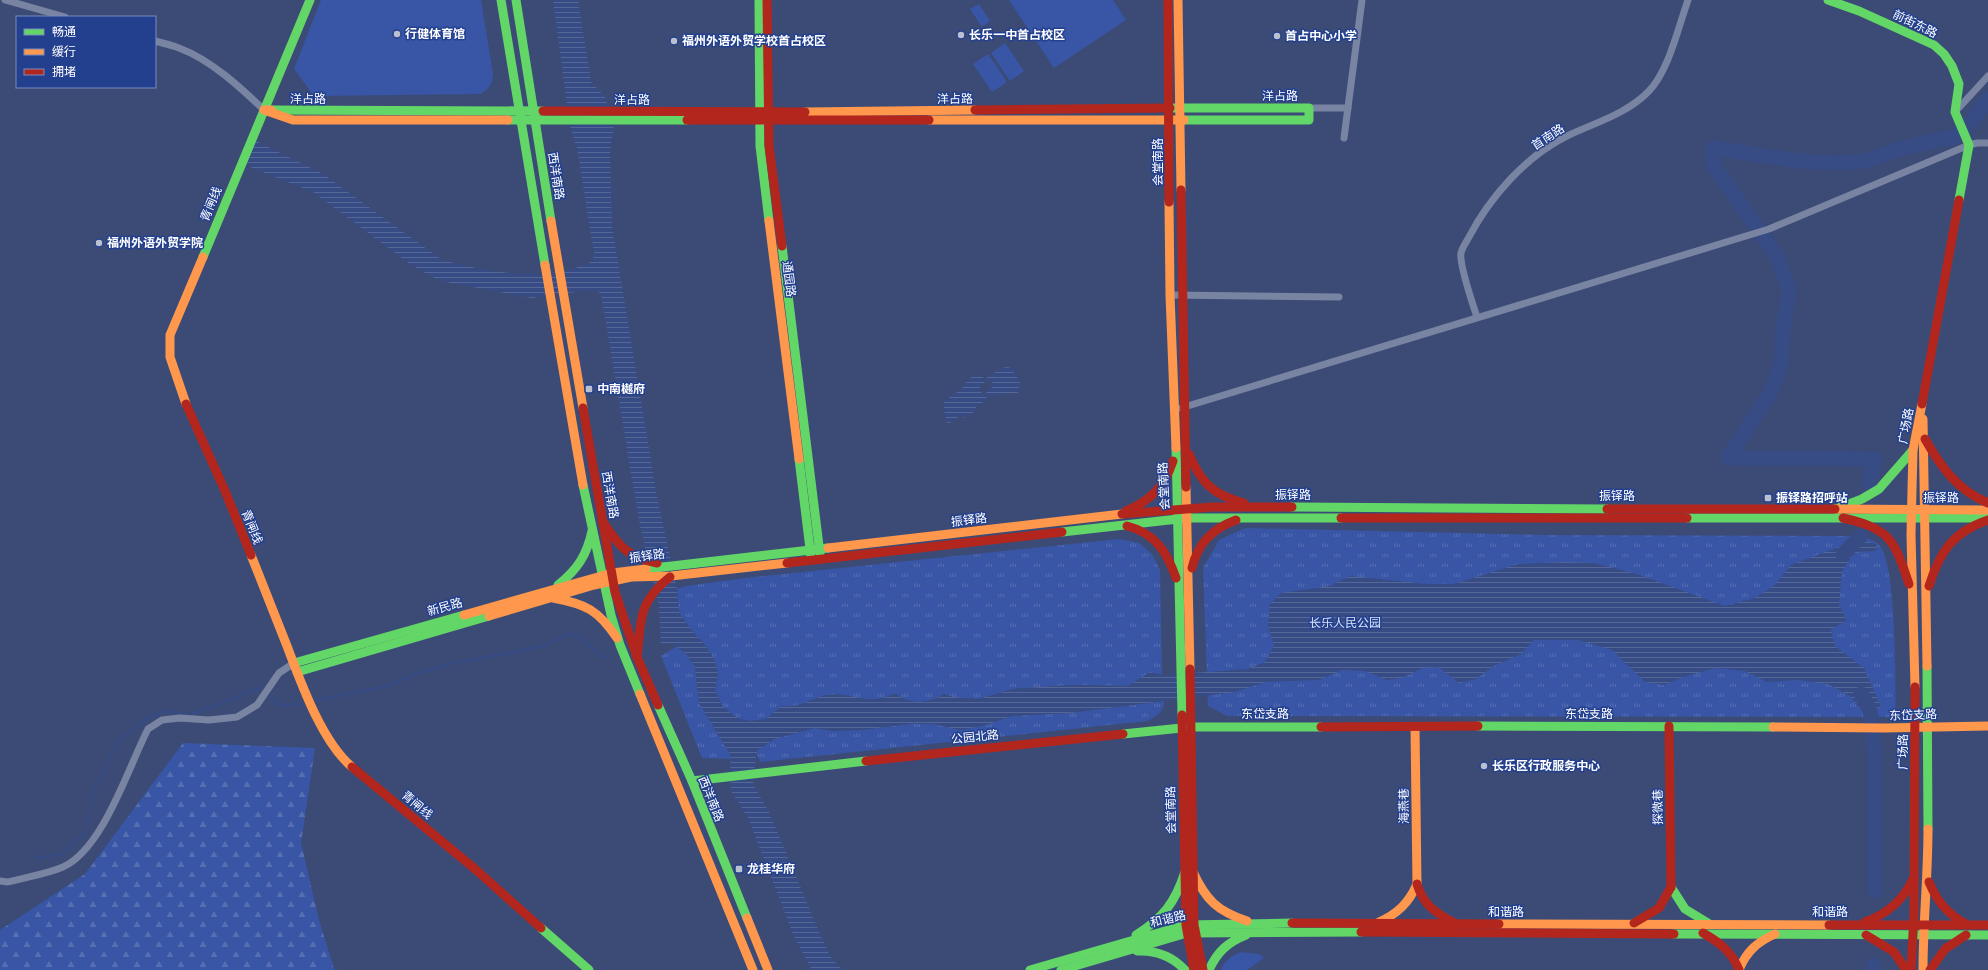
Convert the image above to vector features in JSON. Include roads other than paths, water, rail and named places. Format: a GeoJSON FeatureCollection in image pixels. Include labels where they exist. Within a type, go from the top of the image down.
{"type":"FeatureCollection","features":[{"type":"Feature","properties":{"kind":"main road","name":"青闸线"},"geometry":{"type":"LineString","coordinates":[[310,0],[170,335],[170,357],[185,402],[225,491],[297,672],[320,724],[345,761],[475,869],[589,970]]}},
{"type":"Feature","properties":{"kind":"main road","name":"西洋南路"},"geometry":{"type":"LineString","coordinates":[[501,0],[550,298],[592,527],[608,578],[637,657],[692,781],[768,970]]}},
{"type":"Feature","properties":{"kind":"main road","name":"西洋南路"},"geometry":{"type":"LineString","coordinates":[[516,0],[563,296],[603,522],[608,578],[620,645],[753,970]]}},
{"type":"Feature","properties":{"kind":"main road","name":"通园路"},"geometry":{"type":"LineString","coordinates":[[759,0],[764,116],[769,146],[815,554]]}},
{"type":"Feature","properties":{"kind":"main road","name":"通园路"},"geometry":{"type":"LineString","coordinates":[[764,116],[767,0]]}},
{"type":"Feature","properties":{"kind":"main road","name":"会堂南路"},"geometry":{"type":"LineString","coordinates":[[1168,0],[1170,108],[1170,296],[1174,447],[1182,513]]}},
{"type":"Feature","properties":{"kind":"main road","name":"会堂南路"},"geometry":{"type":"LineString","coordinates":[[1178,0],[1184,407],[1186,446],[1182,513],[1190,929],[1194,970]]}},
{"type":"Feature","properties":{"kind":"main road","name":"前街东路"},"geometry":{"type":"LineString","coordinates":[[1828,0],[1859,11],[1934,45],[1944,54],[1952,66],[1959,84],[1956,112],[1968,141]]}},
{"type":"Feature","properties":{"kind":"main road","name":"洋占路"},"geometry":{"type":"LineString","coordinates":[[264,110],[535,116],[1309,120],[1309,108],[1170,108],[764,116]]}},
{"type":"Feature","properties":{"kind":"main road"},"geometry":{"type":"LineString","coordinates":[[1922,404],[1968,141]]}},
{"type":"Feature","properties":{"kind":"main road","name":"广场路"},"geometry":{"type":"LineString","coordinates":[[1922,404],[1924,438],[1928,727],[1928,879],[1923,930],[1923,970]]}},
{"type":"Feature","properties":{"kind":"main road","name":"广场路"},"geometry":{"type":"LineString","coordinates":[[1911,970],[1916,727],[1912,513],[1913,450],[1922,404]]}},
{"type":"Feature","properties":{"kind":"main road"},"geometry":{"type":"LineString","coordinates":[[1924,438],[1950,479],[1965,493],[1988,503]]}},
{"type":"Feature","properties":{"kind":"main road"},"geometry":{"type":"LineString","coordinates":[[1186,446],[1199,477],[1210,489],[1224,498],[1259,507]]}},
{"type":"Feature","properties":{"kind":"main road"},"geometry":{"type":"LineString","coordinates":[[1115,520],[1156,493],[1166,479],[1172,463],[1174,447]]}},
{"type":"Feature","properties":{"kind":"main road"},"geometry":{"type":"LineString","coordinates":[[1836,509],[1862,499],[1879,489],[1913,450]]}},
{"type":"Feature","properties":{"kind":"main road","name":"振铎路"},"geometry":{"type":"LineString","coordinates":[[608,578],[669,565],[815,554],[1115,520],[1259,507],[1836,509],[1912,513],[1988,510]]}},
{"type":"Feature","properties":{"kind":"main road","name":"振铎路"},"geometry":{"type":"LineString","coordinates":[[1182,513],[1254,518],[1843,518],[1912,513]]}},
{"type":"Feature","properties":{"kind":"main road","name":"振铎路"},"geometry":{"type":"LineString","coordinates":[[1924,513],[1988,519]]}},
{"type":"Feature","properties":{"kind":"main road"},"geometry":{"type":"LineString","coordinates":[[1184,589],[1195,555],[1203,541],[1226,523],[1254,518]]}},
{"type":"Feature","properties":{"kind":"main road"},"geometry":{"type":"LineString","coordinates":[[1843,518],[1870,524],[1884,532],[1897,552],[1913,594]]}},
{"type":"Feature","properties":{"kind":"main road"},"geometry":{"type":"LineString","coordinates":[[1926,594],[1934,570],[1952,540],[1963,529],[1988,519]]}},
{"type":"Feature","properties":{"kind":"main road"},"geometry":{"type":"LineString","coordinates":[[1115,520],[1133,527],[1156,539],[1184,589]]}},
{"type":"Feature","properties":{"kind":"main road"},"geometry":{"type":"LineString","coordinates":[[603,522],[621,548],[633,558],[669,565]]}},
{"type":"Feature","properties":{"kind":"main road"},"geometry":{"type":"LineString","coordinates":[[554,588],[579,567],[588,548],[592,527]]}},
{"type":"Feature","properties":{"kind":"main road","name":"振铎路"},"geometry":{"type":"LineString","coordinates":[[608,578],[671,576],[815,554]]}},
{"type":"Feature","properties":{"kind":"main road"},"geometry":{"type":"LineString","coordinates":[[637,657],[643,606],[653,590],[671,576]]}},
{"type":"Feature","properties":{"kind":"main road","name":"新民路"},"geometry":{"type":"LineString","coordinates":[[294,663],[554,588],[608,578]]}},
{"type":"Feature","properties":{"kind":"main road","name":"新民路"},"geometry":{"type":"LineString","coordinates":[[297,672],[551,598],[608,578]]}},
{"type":"Feature","properties":{"kind":"main road"},"geometry":{"type":"LineString","coordinates":[[551,598],[582,604],[596,612],[604,618],[620,645]]}},
{"type":"Feature","properties":{"kind":"main road","name":"东岱支路"},"geometry":{"type":"LineString","coordinates":[[1186,727],[1669,726],[1884,728],[1988,726]]}},
{"type":"Feature","properties":{"kind":"main road","name":"探微巷"},"geometry":{"type":"LineString","coordinates":[[1669,726],[1671,887]]}},
{"type":"Feature","properties":{"kind":"main road","name":"公园北路"},"geometry":{"type":"LineString","coordinates":[[692,781],[761,772],[1186,727]]}},
{"type":"Feature","properties":{"kind":"main road","name":"海燕巷"},"geometry":{"type":"LineString","coordinates":[[1415,727],[1417,884]]}},
{"type":"Feature","properties":{"kind":"main road"},"geometry":{"type":"LineString","coordinates":[[1189,872],[1204,896],[1215,907],[1254,928]]}},
{"type":"Feature","properties":{"kind":"main road"},"geometry":{"type":"LineString","coordinates":[[1120,948],[1162,918],[1176,897],[1189,872]]}},
{"type":"Feature","properties":{"kind":"main road"},"geometry":{"type":"LineString","coordinates":[[1858,929],[1885,914],[1895,906],[1906,892],[1914,874]]}},
{"type":"Feature","properties":{"kind":"main road"},"geometry":{"type":"LineString","coordinates":[[1928,879],[1935,897],[1944,910],[1951,916],[1969,925]]}},
{"type":"Feature","properties":{"kind":"main road"},"geometry":{"type":"LineString","coordinates":[[1374,924],[1402,909],[1410,900],[1417,884]]}},
{"type":"Feature","properties":{"kind":"main road"},"geometry":{"type":"LineString","coordinates":[[1417,884],[1423,901],[1428,906],[1456,924]]}},
{"type":"Feature","properties":{"kind":"main road"},"geometry":{"type":"LineString","coordinates":[[1631,924],[1659,908],[1671,887],[1685,909],[1709,924]]}},
{"type":"Feature","properties":{"kind":"main road","name":"和谐路"},"geometry":{"type":"LineString","coordinates":[[1030,970],[1190,929],[1374,924],[1709,924],[1858,929],[1913,929],[1967,935],[1988,935]]}},
{"type":"Feature","properties":{"kind":"main road","name":"和谐路"},"geometry":{"type":"LineString","coordinates":[[1923,930],[1969,925],[1988,925]]}},
{"type":"Feature","properties":{"kind":"main road"},"geometry":{"type":"LineString","coordinates":[[1210,970],[1222,947],[1254,928]]}},
{"type":"Feature","properties":{"kind":"main road","name":"和谐路"},"geometry":{"type":"LineString","coordinates":[[1254,928],[1702,933],[1777,933],[1858,929]]}},
{"type":"Feature","properties":{"kind":"main road","name":"会堂南路"},"geometry":{"type":"LineString","coordinates":[[1190,929],[1203,970]]}},
{"type":"Feature","properties":{"kind":"main road"},"geometry":{"type":"LineString","coordinates":[[1858,929],[1894,952],[1906,970]]}},
{"type":"Feature","properties":{"kind":"main road"},"geometry":{"type":"LineString","coordinates":[[1702,933],[1729,952],[1735,959],[1739,970]]}},
{"type":"Feature","properties":{"kind":"main road"},"geometry":{"type":"LineString","coordinates":[[1739,970],[1746,952],[1755,944],[1777,933]]}},
{"type":"Feature","properties":{"kind":"main road"},"geometry":{"type":"LineString","coordinates":[[1930,970],[1941,953],[1956,939],[1967,935]]}},
{"type":"Feature","properties":{"kind":"main road"},"geometry":{"type":"LineString","coordinates":[[1120,948],[1159,953],[1177,961],[1185,970]]}},
{"type":"Feature","properties":{"kind":"main road","name":"和谐路"},"geometry":{"type":"LineString","coordinates":[[1061,970],[1120,948]]}},
{"type":"Feature","properties":{"kind":"street"},"geometry":{"type":"LineString","coordinates":[[5,0],[62,16]]}},
{"type":"Feature","properties":{"kind":"street"},"geometry":{"type":"LineString","coordinates":[[1344,138],[1362,0]]}},
{"type":"Feature","properties":{"kind":"street","name":"首南路"},"geometry":{"type":"LineString","coordinates":[[1477,317],[1468,288],[1461,253],[1479,218],[1501,188],[1545,149],[1565,137],[1628,108],[1649,91],[1663,71],[1688,0]]}},
{"type":"Feature","properties":{"kind":"street"},"geometry":{"type":"LineString","coordinates":[[156,41],[180,48],[204,61],[244,92],[264,110]]}},
{"type":"Feature","properties":{"kind":"street"},"geometry":{"type":"LineString","coordinates":[[1956,112],[1988,76]]}},
{"type":"Feature","properties":{"kind":"street"},"geometry":{"type":"LineString","coordinates":[[1309,108],[1348,108]]}},
{"type":"Feature","properties":{"kind":"street"},"geometry":{"type":"LineString","coordinates":[[1173,410],[1752,235],[1769,229],[1968,141],[1988,143]]}},
{"type":"Feature","properties":{"kind":"street"},"geometry":{"type":"LineString","coordinates":[[1170,296],[1339,297]]}},
{"type":"Feature","properties":{"kind":"street"},"geometry":{"type":"LineString","coordinates":[[0,881],[8,882],[64,867],[82,854],[100,832],[148,729],[162,720],[180,718],[209,720],[237,717],[257,706],[279,673],[294,663]]}},
{"type":"Feature","properties":{"kind":"waterway"},"geometry":{"type":"LineString","coordinates":[[1869,482],[1875,459],[1728,458],[1770,393],[1781,365],[1783,328],[1789,291],[1778,258],[1714,166],[1713,148],[1800,161],[1835,163],[1865,161],[1899,149],[1941,139],[1953,138],[1973,120],[1988,99]]}},
{"type":"Feature","properties":{"kind":"waterway"},"geometry":{"type":"LineString","coordinates":[[1843,554],[1861,536]]}},
{"type":"Feature","properties":{"kind":"waterway"},"geometry":{"type":"LineString","coordinates":[[318,700],[387,686],[419,673],[453,663],[546,645],[568,634],[580,637],[602,657],[609,656]]}},
{"type":"Feature","properties":{"kind":"waterway"},"geometry":{"type":"LineString","coordinates":[[37,858],[62,854],[82,836],[89,819],[94,790],[118,742],[146,719],[164,711],[190,715],[265,686]]}},
{"type":"Feature","properties":{"kind":"waterway"},"geometry":{"type":"LineString","coordinates":[[1861,694],[1870,710],[1875,754],[1875,891]]}},
{"type":"Feature","properties":{"kind":"waterway"},"geometry":{"type":"LineString","coordinates":[[271,696],[279,705],[304,704]]}},
{"type":"Feature","properties":{"kind":"waterway"},"geometry":{"type":"LineString","coordinates":[[1874,965],[1874,970]]}},
{"type":"Feature","properties":{"kind":"place","name":"行健体育馆"},"geometry":{"type":"Point","coordinates":[397,34]}},
{"type":"Feature","properties":{"kind":"place","name":"长乐一中首占校区"},"geometry":{"type":"Point","coordinates":[961,35]}},
{"type":"Feature","properties":{"kind":"place","name":"首占中心小学"},"geometry":{"type":"Point","coordinates":[1277,36]}},
{"type":"Feature","properties":{"kind":"place","name":"福州外语外贸学校首占校区"},"geometry":{"type":"Point","coordinates":[674,41]}},
{"type":"Feature","properties":{"kind":"place","name":"福州外语外贸学院"},"geometry":{"type":"Point","coordinates":[99,243]}},
{"type":"Feature","properties":{"kind":"place","name":"中南樾府"},"geometry":{"type":"Point","coordinates":[589,389]}},
{"type":"Feature","properties":{"kind":"place","name":"振铎路招呼站"},"geometry":{"type":"Point","coordinates":[1768,498]}},
{"type":"Feature","properties":{"kind":"place","name":"长乐区行政服务中心"},"geometry":{"type":"Point","coordinates":[1484,766]}},
{"type":"Feature","properties":{"kind":"place","name":"龙桂华府"},"geometry":{"type":"Point","coordinates":[739,869]}},
{"type":"Feature","properties":{"kind":"park label","name":"长乐人民公园"},"geometry":{"type":"Point","coordinates":[1345,623]}}]}
